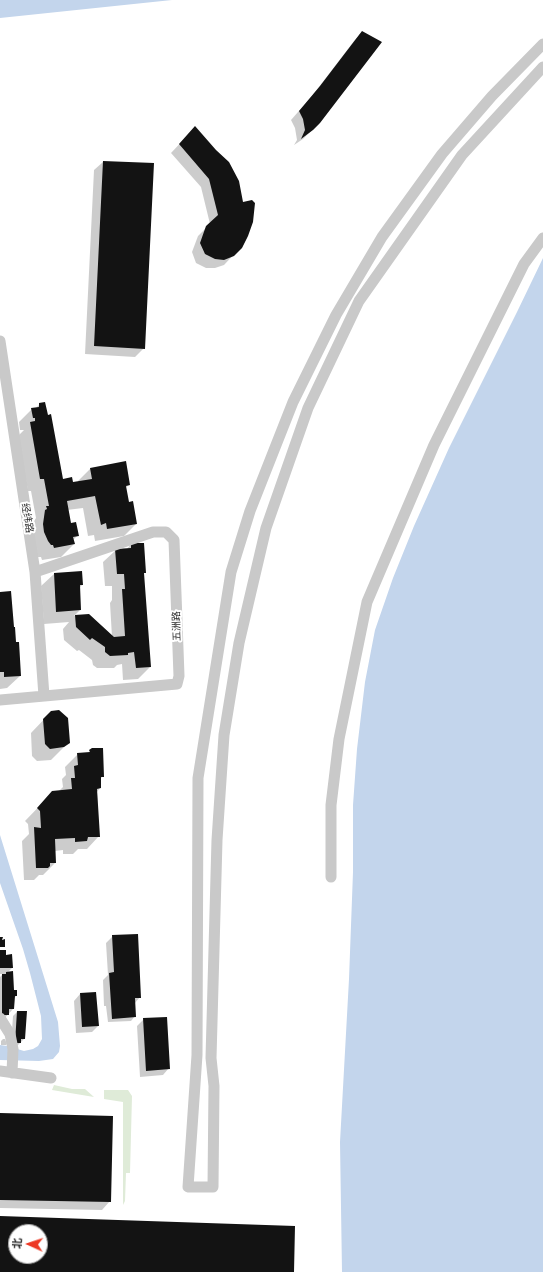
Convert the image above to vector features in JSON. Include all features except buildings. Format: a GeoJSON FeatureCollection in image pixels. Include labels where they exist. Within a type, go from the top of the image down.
{"type":"FeatureCollection","features":[{"type":"Feature","properties":{"kind":"street"},"geometry":{"type":"LineString","coordinates":[[543,44],[492,96],[442,154],[382,237],[336,315],[293,402],[250,511],[231,572],[198,778],[197,1055],[188,1187],[213,1187],[214,1086],[211,1058],[217,840],[224,735],[239,643],[266,528],[308,408],[359,301],[462,155],[543,68]]}},
{"type":"Feature","properties":{"kind":"street"},"geometry":{"type":"LineString","coordinates":[[330,877],[331,805],[339,739],[367,602],[434,445],[524,264],[543,238]]}},
{"type":"Feature","properties":{"kind":"street","name":"经纬路"},"geometry":{"type":"LineString","coordinates":[[0,341],[35,572],[44,696]]}},
{"type":"Feature","properties":{"kind":"street","name":"五洲路"},"geometry":{"type":"LineString","coordinates":[[0,700],[177,684],[179,676],[174,540],[166,532],[153,532],[35,572]]}},
{"type":"Feature","properties":{"kind":"street"},"geometry":{"type":"LineString","coordinates":[[0,1018],[10,1034],[13,1049],[12,1068]]}},
{"type":"Feature","properties":{"kind":"street"},"geometry":{"type":"LineString","coordinates":[[0,1071],[12,1068],[51,1078]]}},
{"type":"Feature","properties":{"kind":"green space"},"geometry":{"type":"Polygon","coordinates":[[[54,1085],[72,1089],[85,1089],[94,1097],[52,1090],[54,1085]]]}},
{"type":"Feature","properties":{"kind":"green space"},"geometry":{"type":"Polygon","coordinates":[[[104,1090],[128,1090],[132,1096],[130,1173],[126,1173],[125,1201],[123,1205],[123,1102],[104,1099],[104,1090]]]}},
{"type":"Feature","properties":{"kind":"water"},"geometry":{"type":"Polygon","coordinates":[[[0,0],[172,0],[0,18],[0,0]]]}},
{"type":"Feature","properties":{"kind":"water"},"geometry":{"type":"Polygon","coordinates":[[[543,258],[543,1272],[342,1272],[340,1142],[349,979],[353,872],[353,805],[357,749],[365,682],[375,630],[393,578],[414,526],[449,448],[543,258]]]}},
{"type":"Feature","properties":{"kind":"water"},"geometry":{"type":"Polygon","coordinates":[[[0,835],[58,1022],[60,1046],[59,1052],[53,1059],[39,1061],[0,1060],[0,1045],[24,1051],[38,1046],[42,1039],[41,1016],[30,973],[0,883],[0,835]]]}}]}
